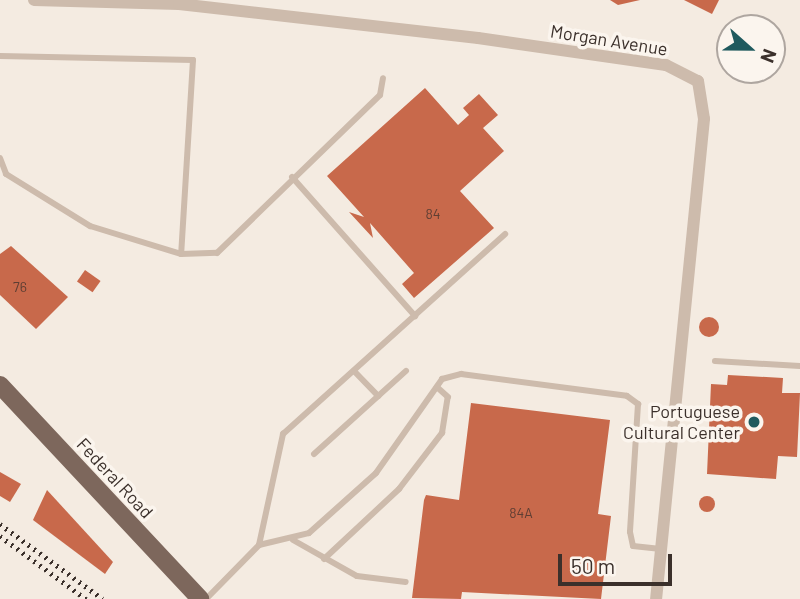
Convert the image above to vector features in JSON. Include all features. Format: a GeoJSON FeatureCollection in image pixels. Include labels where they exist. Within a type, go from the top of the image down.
{"type":"FeatureCollection","features":[{"type":"Feature","properties":{"kind":"main road","name":"Federal Road"},"geometry":{"type":"LineString","coordinates":[[0,385],[200,599]]}},
{"type":"Feature","properties":{"kind":"street","name":"Morgan Avenue"},"geometry":{"type":"LineString","coordinates":[[34,0],[179,4],[478,38],[666,65],[698,81],[704,119],[656,599]]}},
{"type":"Feature","properties":{"kind":"lane"},"geometry":{"type":"LineString","coordinates":[[0,56],[193,60],[181,254]]}},
{"type":"Feature","properties":{"kind":"lane"},"geometry":{"type":"LineString","coordinates":[[0,158],[6,174],[90,226],[181,254],[217,253],[292,177],[380,96],[383,78]]}},
{"type":"Feature","properties":{"kind":"lane"},"geometry":{"type":"LineString","coordinates":[[292,177],[415,316]]}},
{"type":"Feature","properties":{"kind":"lane"},"geometry":{"type":"LineString","coordinates":[[206,599],[259,545],[283,434],[505,234]]}},
{"type":"Feature","properties":{"kind":"lane"},"geometry":{"type":"LineString","coordinates":[[715,361],[800,366]]}},
{"type":"Feature","properties":{"kind":"lane"},"geometry":{"type":"LineString","coordinates":[[354,371],[377,396]]}},
{"type":"Feature","properties":{"kind":"lane"},"geometry":{"type":"LineString","coordinates":[[314,454],[406,371]]}},
{"type":"Feature","properties":{"kind":"lane"},"geometry":{"type":"LineString","coordinates":[[259,545],[293,540],[376,473],[436,387],[461,374],[627,396],[642,418],[633,546],[663,549]]}},
{"type":"Feature","properties":{"kind":"lane"},"geometry":{"type":"LineString","coordinates":[[324,559],[399,489],[442,433],[448,397],[436,387]]}},
{"type":"Feature","properties":{"kind":"lane"},"geometry":{"type":"LineString","coordinates":[[293,540],[357,576],[406,583]]}},
{"type":"Feature","properties":{"kind":"building"},"geometry":{"type":"Polygon","coordinates":[[[610,0],[640,0],[618,5],[610,0]]]}},
{"type":"Feature","properties":{"kind":"building"},"geometry":{"type":"Polygon","coordinates":[[[684,0],[719,0],[712,14],[684,0]]]}},
{"type":"Feature","properties":{"kind":"building"},"geometry":{"type":"Polygon","coordinates":[[[425,88],[458,125],[469,115],[463,108],[479,94],[498,115],[483,128],[504,151],[460,191],[494,228],[414,298],[402,284],[414,273],[370,223],[373,238],[349,212],[364,217],[327,176],[425,88]]]}},
{"type":"Feature","properties":{"kind":"building"},"geometry":{"type":"Polygon","coordinates":[[[11,246],[68,297],[36,329],[0,295],[0,254],[11,246]]]}},
{"type":"Feature","properties":{"kind":"building"},"geometry":{"type":"Polygon","coordinates":[[[85,270],[101,281],[93,292],[77,281],[85,270]]]}},
{"type":"Feature","properties":{"kind":"building"},"geometry":{"type":"Polygon","coordinates":[[[705,317],[713,317],[719,327],[713,337],[705,337],[699,331],[699,323],[705,317]]]}},
{"type":"Feature","properties":{"kind":"building","name":"Portuguese Cultural Center"},"geometry":{"type":"Polygon","coordinates":[[[728,375],[783,378],[782,393],[800,393],[797,457],[778,456],[776,479],[707,474],[711,384],[727,385],[728,375]]]}},
{"type":"Feature","properties":{"kind":"building"},"geometry":{"type":"Polygon","coordinates":[[[471,403],[610,420],[598,514],[611,516],[601,599],[462,592],[461,599],[412,598],[424,500],[426,495],[459,500],[471,403]]]}},
{"type":"Feature","properties":{"kind":"building"},"geometry":{"type":"Polygon","coordinates":[[[0,472],[21,484],[10,502],[0,496],[0,472]]]}},
{"type":"Feature","properties":{"kind":"building"},"geometry":{"type":"Polygon","coordinates":[[[47,490],[113,562],[105,574],[33,520],[47,490]]]}},
{"type":"Feature","properties":{"kind":"building"},"geometry":{"type":"Polygon","coordinates":[[[707,496],[715,504],[707,512],[699,504],[707,496]]]}},
{"type":"Feature","properties":{"kind":"railway"},"geometry":{"type":"LineString","coordinates":[[0,524],[103,599]]}},
{"type":"Feature","properties":{"kind":"railway"},"geometry":{"type":"LineString","coordinates":[[0,536],[86,599]]}},
{"type":"Feature","properties":{"kind":"place","name":"Portuguese Cultural Center"},"geometry":{"type":"Point","coordinates":[754,422]}}]}
